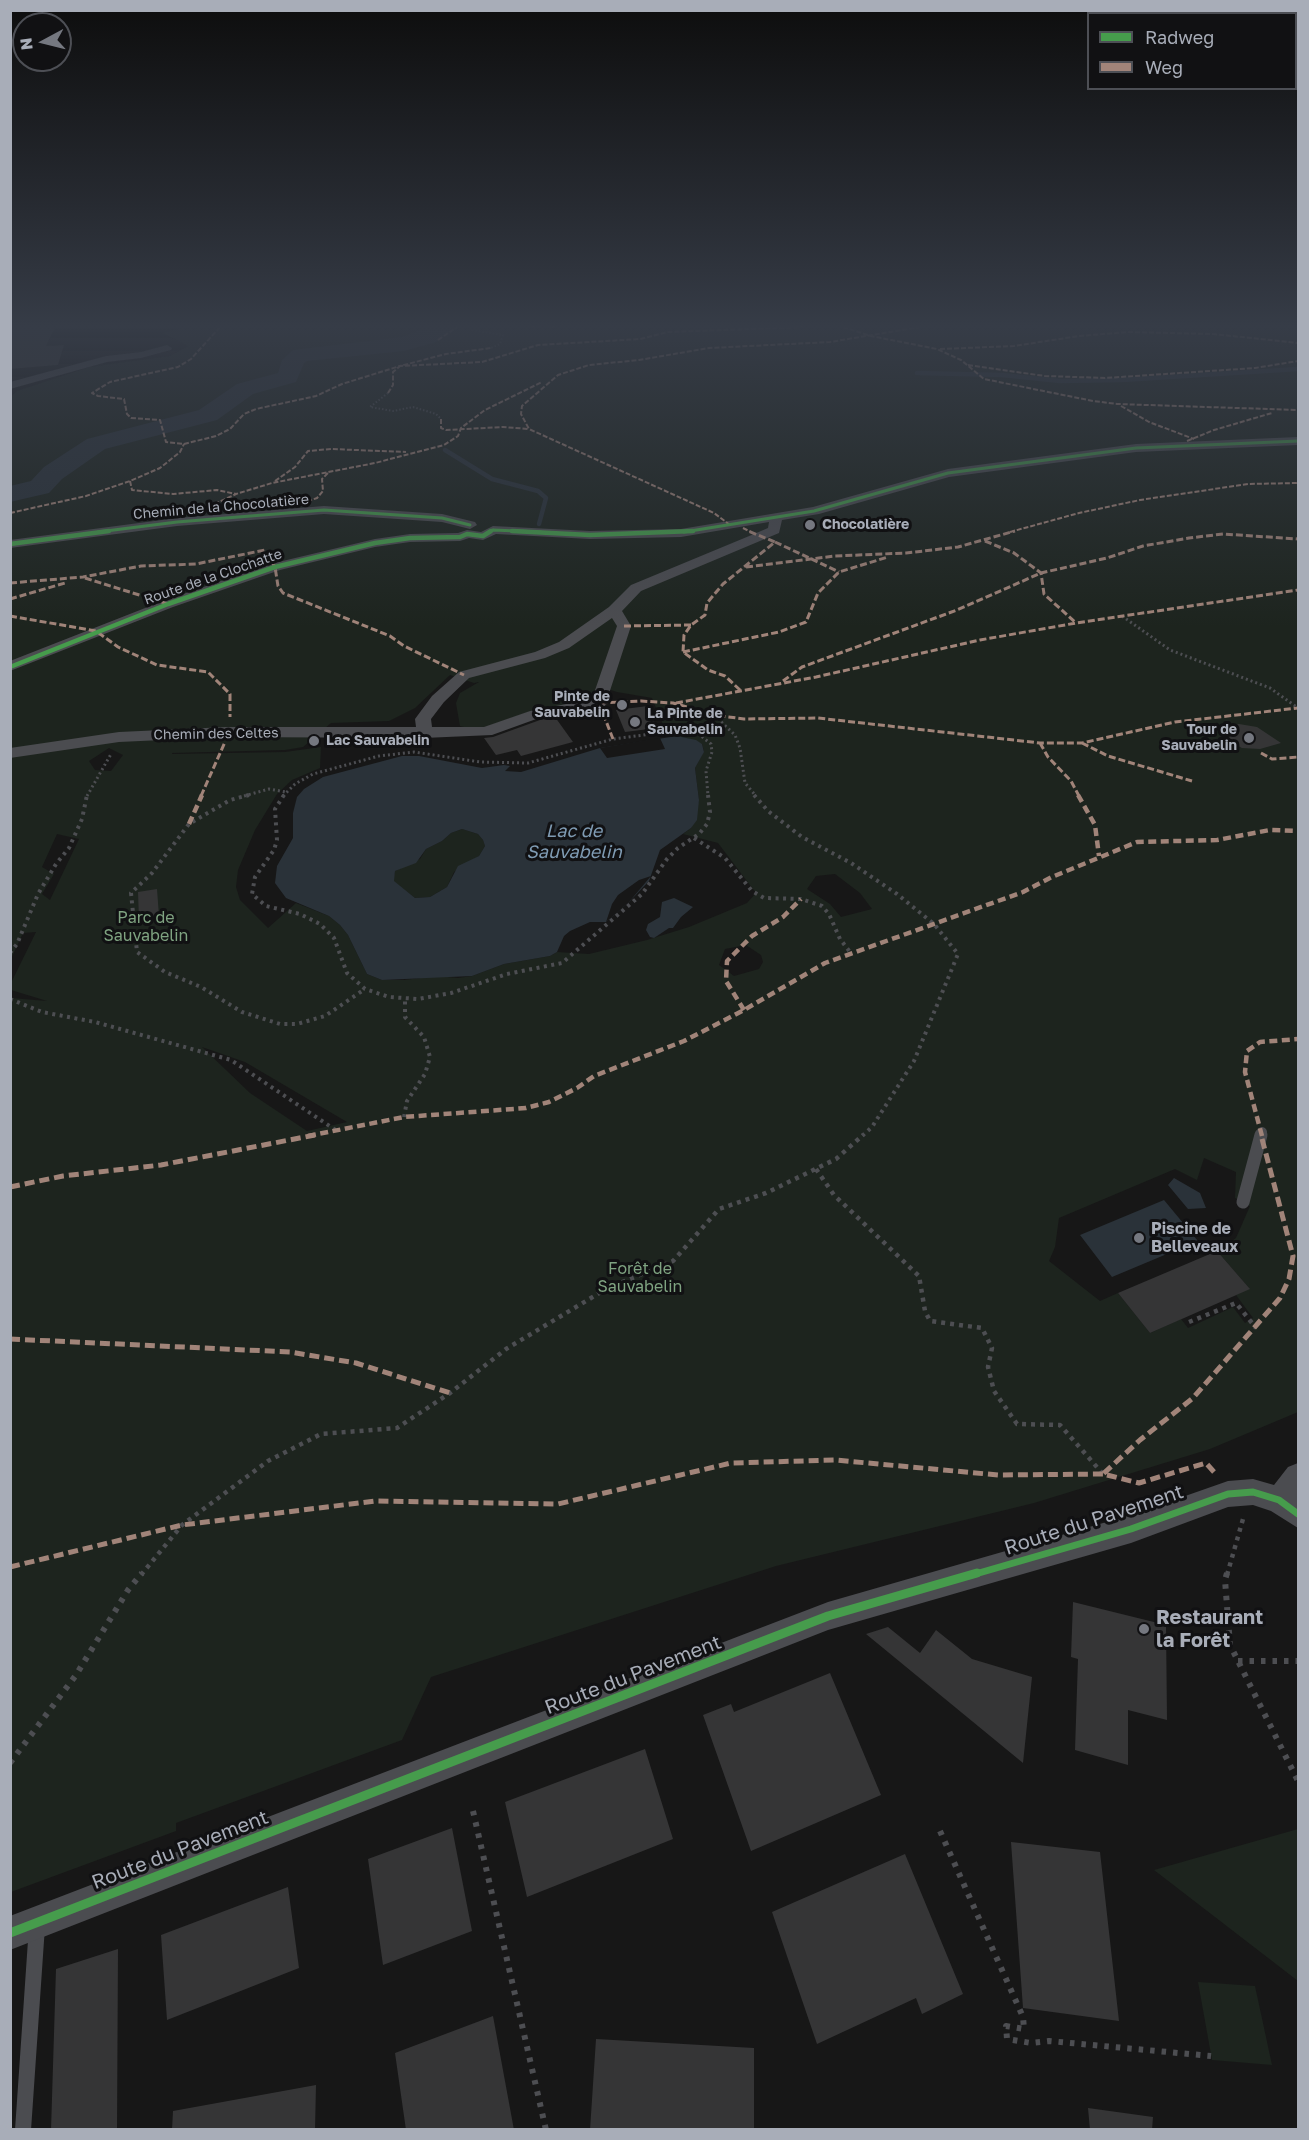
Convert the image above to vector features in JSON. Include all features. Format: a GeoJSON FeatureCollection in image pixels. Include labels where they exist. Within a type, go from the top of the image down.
{"type":"FeatureCollection","features":[{"type":"Feature","properties":{"kind":"street"},"geometry":{"type":"LineString","coordinates":[[424,733],[423,719],[438,699],[464,675],[548,652],[564,645],[614,610],[636,588],[774,530],[776,518],[814,511],[948,473],[1010,463],[1136,448],[1299,441]]}},
{"type":"Feature","properties":{"kind":"street","name":"Chemin de la Chocolatière"},"geometry":{"type":"LineString","coordinates":[[10,544],[133,527],[324,510],[442,518],[469,529]]}},
{"type":"Feature","properties":{"kind":"street"},"geometry":{"type":"LineString","coordinates":[[752,540],[806,522],[814,516],[814,511]]}},
{"type":"Feature","properties":{"kind":"street","name":"Route de la Clochatte"},"geometry":{"type":"LineString","coordinates":[[10,668],[168,604],[275,567],[375,543],[410,537],[460,537],[469,529],[483,536],[494,530],[590,535],[649,534],[681,532],[776,518]]}},
{"type":"Feature","properties":{"kind":"street","name":"Chemin des Celtes"},"geometry":{"type":"LineString","coordinates":[[10,753],[119,737],[227,732],[486,732],[536,714],[599,703],[624,626],[614,610]]}},
{"type":"Feature","properties":{"kind":"street","name":"Route du Pavement"},"geometry":{"type":"LineString","coordinates":[[24,1927],[828,1616],[1120,1532],[1228,1494],[1253,1492],[1289,1507],[1299,1476]]}},
{"type":"Feature","properties":{"kind":"lane"},"geometry":{"type":"LineString","coordinates":[[1243,1202],[1262,1132]]}},
{"type":"Feature","properties":{"kind":"lane"},"geometry":{"type":"LineString","coordinates":[[23,2130],[24,1927]]}},
{"type":"Feature","properties":{"kind":"path"},"geometry":{"type":"LineString","coordinates":[[1122,616],[1170,650],[1270,688],[1299,708]]}},
{"type":"Feature","properties":{"kind":"path"},"geometry":{"type":"LineString","coordinates":[[10,1763],[76,1675],[128,1590],[182,1525],[268,1461],[321,1434],[397,1428],[450,1393],[506,1349],[606,1289],[673,1261],[719,1209],[766,1193],[836,1159],[872,1127],[915,1061],[958,954],[934,924],[897,894],[851,863],[802,837],[768,812],[745,783],[740,748],[735,735],[714,715]]}},
{"type":"Feature","properties":{"kind":"path"},"geometry":{"type":"LineString","coordinates":[[682,730],[707,739],[711,744],[712,752],[706,779],[709,818],[699,834],[693,838],[667,859],[642,894],[562,963],[507,974],[451,993],[405,999],[376,994],[366,989],[347,973],[328,930],[310,918],[266,906],[252,894],[255,877],[277,840],[275,809],[287,792],[304,778],[313,774],[386,755],[414,752],[480,762],[528,763],[613,739],[682,730]]}},
{"type":"Feature","properties":{"kind":"path"},"geometry":{"type":"LineString","coordinates":[[10,954],[17,944],[38,894],[56,864],[69,848],[82,819],[87,795],[116,746]]}},
{"type":"Feature","properties":{"kind":"path"},"geometry":{"type":"LineString","coordinates":[[287,792],[269,789],[230,800],[189,824],[152,873],[131,893],[137,952],[165,972],[201,987],[242,1012],[280,1024],[297,1024],[325,1016],[366,989]]}},
{"type":"Feature","properties":{"kind":"path"},"geometry":{"type":"LineString","coordinates":[[693,838],[725,858],[752,891],[764,897],[801,899],[822,906],[829,914],[840,939],[850,952]]}},
{"type":"Feature","properties":{"kind":"path"},"geometry":{"type":"LineString","coordinates":[[10,999],[42,1012],[95,1022],[231,1060],[337,1131]]}},
{"type":"Feature","properties":{"kind":"path"},"geometry":{"type":"LineString","coordinates":[[404,1117],[407,1101],[425,1074],[430,1058],[424,1037],[405,1017],[405,999]]}},
{"type":"Feature","properties":{"kind":"path"},"geometry":{"type":"LineString","coordinates":[[816,1169],[834,1196],[919,1276],[925,1311],[930,1321],[982,1328],[992,1348],[988,1367],[994,1391],[1017,1424],[1060,1425],[1103,1474]]}},
{"type":"Feature","properties":{"kind":"path"},"geometry":{"type":"LineString","coordinates":[[1189,1322],[1236,1303],[1256,1328]]}},
{"type":"Feature","properties":{"kind":"path"},"geometry":{"type":"LineString","coordinates":[[1243,1517],[1225,1580],[1230,1645],[1299,1780]]}},
{"type":"Feature","properties":{"kind":"path"},"geometry":{"type":"LineString","coordinates":[[1238,1661],[1299,1661]]}},
{"type":"Feature","properties":{"kind":"path"},"geometry":{"type":"LineString","coordinates":[[473,1811],[546,2130]]}},
{"type":"Feature","properties":{"kind":"path"},"geometry":{"type":"LineString","coordinates":[[940,1832],[1023,2017],[1024,2029],[1006,2026],[1007,2039],[1031,2043],[1049,2041],[1211,2056]]}},
{"type":"Feature","properties":{"kind":"green space","name":"Forêt de Sauvabelin"},"geometry":{"type":"Polygon","coordinates":[[[10,427],[1298,427],[1298,1412],[1210,1449],[1034,1503],[776,1566],[431,1677],[402,1740],[176,1823],[176,1831],[11,1892],[11,998],[47,1001],[11,990],[10,985],[36,932],[23,933],[11,959],[10,427]],[[450,675],[415,708],[389,721],[331,723],[303,747],[285,750],[172,753],[285,752],[321,747],[320,768],[292,780],[277,794],[255,830],[238,870],[236,887],[240,900],[268,928],[296,903],[329,916],[340,925],[348,935],[367,974],[382,980],[437,976],[458,978],[472,976],[504,964],[550,956],[557,952],[589,954],[647,940],[689,927],[747,903],[756,893],[718,843],[683,834],[691,828],[699,800],[695,768],[704,751],[702,744],[687,738],[668,737],[652,698],[602,687],[594,698],[587,702],[534,710],[483,728],[467,728],[460,726],[456,703],[460,693],[479,682],[474,683],[450,675]],[[109,748],[89,761],[95,770],[111,771],[123,755],[109,748]],[[57,834],[42,867],[54,874],[42,894],[50,900],[79,839],[57,834]],[[835,874],[816,876],[807,889],[830,904],[841,917],[872,909],[860,893],[835,874]],[[746,945],[725,949],[719,965],[734,976],[759,969],[763,962],[761,955],[746,945]],[[202,1047],[250,1093],[307,1131],[347,1122],[245,1062],[202,1047]],[[1204,1158],[1197,1180],[1175,1169],[1059,1218],[1055,1247],[1049,1261],[1100,1301],[1118,1293],[1150,1333],[1181,1319],[1188,1328],[1233,1307],[1245,1323],[1253,1318],[1236,1295],[1249,1288],[1217,1251],[1236,1238],[1250,1206],[1235,1198],[1236,1172],[1204,1158]]]}},
{"type":"Feature","properties":{"kind":"green space"},"geometry":{"type":"Polygon","coordinates":[[[462,829],[478,834],[485,846],[479,856],[454,872],[447,887],[430,897],[415,898],[393,881],[395,871],[420,859],[426,849],[442,841],[451,833],[462,829]]]}},
{"type":"Feature","properties":{"kind":"green space"},"geometry":{"type":"Polygon","coordinates":[[[1298,1829],[1298,1981],[1154,1870],[1298,1829]]]}},
{"type":"Feature","properties":{"kind":"green space"},"geometry":{"type":"Polygon","coordinates":[[[1198,1982],[1255,1986],[1272,2065],[1212,2060],[1198,1982]]]}},
{"type":"Feature","properties":{"kind":"water","name":"Lac de Sauvabelin"},"geometry":{"type":"Polygon","coordinates":[[[677,736],[696,740],[702,744],[704,752],[695,768],[699,800],[697,820],[691,828],[660,850],[649,881],[629,902],[606,922],[590,922],[570,931],[564,936],[557,952],[550,956],[504,964],[472,976],[382,980],[367,974],[348,935],[340,925],[329,916],[286,898],[275,883],[277,866],[293,838],[293,813],[297,797],[304,789],[323,777],[402,756],[419,756],[482,768],[504,765],[510,766],[505,771],[521,772],[600,748],[677,736]],[[462,829],[451,833],[442,841],[426,849],[416,863],[395,871],[394,881],[415,898],[430,897],[447,887],[458,866],[479,856],[485,846],[478,834],[462,829]]]}},
{"type":"Feature","properties":{"kind":"water"},"geometry":{"type":"Polygon","coordinates":[[[674,898],[693,907],[673,928],[669,928],[654,938],[650,937],[646,930],[648,924],[660,917],[662,902],[674,898]]]}},
{"type":"Feature","properties":{"kind":"water"},"geometry":{"type":"Polygon","coordinates":[[[1174,1178],[1200,1193],[1206,1208],[1188,1209],[1168,1185],[1174,1178]]]}},
{"type":"Feature","properties":{"kind":"water","name":"Piscine de Belleveaux"},"geometry":{"type":"Polygon","coordinates":[[[1164,1200],[1198,1241],[1112,1277],[1080,1235],[1164,1200]]]}},
{"type":"Feature","properties":{"kind":"pier"},"geometry":{"type":"Polygon","coordinates":[[[660,738],[665,749],[607,758],[600,748],[660,738]]]}},
{"type":"Feature","properties":{"kind":"pier"},"geometry":{"type":"Polygon","coordinates":[[[651,876],[629,902],[606,922],[612,904],[618,895],[639,880],[651,876]]]}},
{"type":"Feature","properties":{"kind":"building","name":"La Pinte de Sauvabelin"},"geometry":{"type":"Polygon","coordinates":[[[648,706],[657,728],[625,732],[616,710],[648,706]]]}},
{"type":"Feature","properties":{"kind":"building"},"geometry":{"type":"Polygon","coordinates":[[[555,717],[573,742],[521,756],[517,750],[496,755],[484,738],[493,737],[555,717]]]}},
{"type":"Feature","properties":{"kind":"building","name":"Tour de Sauvabelin"},"geometry":{"type":"Polygon","coordinates":[[[1239,724],[1257,727],[1281,743],[1260,749],[1242,748],[1215,728],[1239,724]]]}},
{"type":"Feature","properties":{"kind":"building"},"geometry":{"type":"Polygon","coordinates":[[[157,889],[159,916],[139,920],[138,892],[157,889]]]}},
{"type":"Feature","properties":{"kind":"building"},"geometry":{"type":"Polygon","coordinates":[[[1217,1251],[1250,1289],[1150,1333],[1118,1293],[1217,1251]]]}},
{"type":"Feature","properties":{"kind":"building"},"geometry":{"type":"Polygon","coordinates":[[[1073,1602],[1166,1625],[1167,1720],[1128,1710],[1128,1765],[1075,1750],[1078,1659],[1071,1657],[1073,1602]]]}},
{"type":"Feature","properties":{"kind":"building"},"geometry":{"type":"Polygon","coordinates":[[[888,1627],[920,1653],[936,1630],[972,1659],[1032,1677],[1023,1763],[866,1634],[888,1627]]]}},
{"type":"Feature","properties":{"kind":"building"},"geometry":{"type":"Polygon","coordinates":[[[830,1673],[881,1795],[751,1851],[703,1715],[731,1704],[734,1712],[830,1673]]]}},
{"type":"Feature","properties":{"kind":"building"},"geometry":{"type":"Polygon","coordinates":[[[645,1749],[673,1839],[527,1897],[505,1802],[645,1749]]]}},
{"type":"Feature","properties":{"kind":"building"},"geometry":{"type":"Polygon","coordinates":[[[452,1828],[472,1931],[383,1965],[368,1859],[452,1828]]]}},
{"type":"Feature","properties":{"kind":"building"},"geometry":{"type":"Polygon","coordinates":[[[1011,1842],[1100,1852],[1119,2021],[1023,2008],[1011,1842]]]}},
{"type":"Feature","properties":{"kind":"building"},"geometry":{"type":"Polygon","coordinates":[[[905,1854],[963,1994],[922,2014],[916,1998],[817,2044],[772,1912],[905,1854]]]}},
{"type":"Feature","properties":{"kind":"building"},"geometry":{"type":"Polygon","coordinates":[[[288,1887],[299,1968],[167,2020],[161,1935],[288,1887]]]}},
{"type":"Feature","properties":{"kind":"building"},"geometry":{"type":"Polygon","coordinates":[[[118,1949],[117,2130],[51,2130],[56,1969],[118,1949]]]}},
{"type":"Feature","properties":{"kind":"building"},"geometry":{"type":"Polygon","coordinates":[[[493,2016],[514,2130],[406,2130],[395,2053],[493,2016]]]}},
{"type":"Feature","properties":{"kind":"building"},"geometry":{"type":"Polygon","coordinates":[[[596,2039],[754,2048],[754,2130],[590,2130],[596,2039]]]}},
{"type":"Feature","properties":{"kind":"building"},"geometry":{"type":"Polygon","coordinates":[[[316,2085],[315,2130],[172,2130],[173,2111],[316,2085]]]}},
{"type":"Feature","properties":{"kind":"building"},"geometry":{"type":"Polygon","coordinates":[[[1088,2108],[1153,2117],[1152,2130],[1090,2130],[1088,2108]]]}},
{"type":"Feature","properties":{"kind":"waterway"},"geometry":{"type":"LineString","coordinates":[[10,494],[40,487],[53,473],[96,444],[162,427]]}},
{"type":"Feature","properties":{"kind":"waterway"},"geometry":{"type":"LineString","coordinates":[[445,450],[492,479],[538,491],[546,498],[539,524]]}},
{"type":"Feature","properties":{"kind":"marked path"},"geometry":{"type":"LineString","coordinates":[[162,427],[166,442],[184,444],[216,436],[232,427]]}},
{"type":"Feature","properties":{"kind":"marked path"},"geometry":{"type":"LineString","coordinates":[[441,427],[446,430],[503,427],[529,429]]}},
{"type":"Feature","properties":{"kind":"marked path"},"geometry":{"type":"LineString","coordinates":[[189,516],[236,494],[272,483],[375,463],[444,445],[458,436],[463,427]]}},
{"type":"Feature","properties":{"kind":"marked path"},"geometry":{"type":"LineString","coordinates":[[528,427],[714,513],[730,525]]}},
{"type":"Feature","properties":{"kind":"marked path"},"geometry":{"type":"LineString","coordinates":[[1162,427],[1194,439]]}},
{"type":"Feature","properties":{"kind":"marked path"},"geometry":{"type":"LineString","coordinates":[[1187,441],[1225,427]]}},
{"type":"Feature","properties":{"kind":"marked path"},"geometry":{"type":"LineString","coordinates":[[10,513],[86,496],[130,481],[160,468],[180,452],[184,444]]}},
{"type":"Feature","properties":{"kind":"marked path"},"geometry":{"type":"LineString","coordinates":[[275,481],[295,467],[308,451],[331,449],[406,452]]}},
{"type":"Feature","properties":{"kind":"marked path"},"geometry":{"type":"LineString","coordinates":[[294,506],[317,498],[323,491],[322,479],[329,472]]}},
{"type":"Feature","properties":{"kind":"marked path"},"geometry":{"type":"LineString","coordinates":[[130,481],[132,490],[173,494],[217,490],[236,494]]}},
{"type":"Feature","properties":{"kind":"marked path"},"geometry":{"type":"LineString","coordinates":[[746,567],[835,556],[906,553],[958,547],[1079,513],[1140,500],[1248,484],[1298,483]]}},
{"type":"Feature","properties":{"kind":"marked path"},"geometry":{"type":"LineString","coordinates":[[740,690],[725,676],[708,670],[683,652],[684,635],[691,625],[705,615],[707,603],[723,584],[775,542],[759,537],[743,528]]}},
{"type":"Feature","properties":{"kind":"marked path"},"geometry":{"type":"LineString","coordinates":[[783,681],[802,667],[957,610],[1041,573],[1107,558],[1143,546],[1189,538],[1223,534],[1298,539]]}},
{"type":"Feature","properties":{"kind":"marked path"},"geometry":{"type":"LineString","coordinates":[[985,541],[1014,553],[1041,573],[1044,594],[1076,623]]}},
{"type":"Feature","properties":{"kind":"marked path"},"geometry":{"type":"LineString","coordinates":[[775,542],[839,572]]}},
{"type":"Feature","properties":{"kind":"marked path"},"geometry":{"type":"LineString","coordinates":[[10,583],[83,577],[141,566],[196,564],[265,550],[275,567],[278,586],[283,593],[390,636],[404,646],[464,675]]}},
{"type":"Feature","properties":{"kind":"marked path"},"geometry":{"type":"LineString","coordinates":[[683,652],[779,632],[806,622],[818,593],[839,572],[888,557]]}},
{"type":"Feature","properties":{"kind":"marked path"},"geometry":{"type":"LineString","coordinates":[[85,578],[168,604]]}},
{"type":"Feature","properties":{"kind":"marked path"},"geometry":{"type":"LineString","coordinates":[[10,599],[65,583]]}},
{"type":"Feature","properties":{"kind":"marked path"},"geometry":{"type":"LineString","coordinates":[[676,703],[816,677],[980,640],[1076,623],[1298,590]]}},
{"type":"Feature","properties":{"kind":"marked path"},"geometry":{"type":"LineString","coordinates":[[10,616],[96,631],[118,647],[157,665],[208,672],[230,694],[230,717]]}},
{"type":"Feature","properties":{"kind":"marked path"},"geometry":{"type":"LineString","coordinates":[[624,626],[691,625]]}},
{"type":"Feature","properties":{"kind":"marked path"},"geometry":{"type":"LineString","coordinates":[[613,739],[599,703],[641,701],[673,703],[714,715],[744,719],[818,718],[1040,743],[1082,743],[1175,722],[1298,708]]}},
{"type":"Feature","properties":{"kind":"marked path"},"geometry":{"type":"LineString","coordinates":[[189,824],[225,742]]}},
{"type":"Feature","properties":{"kind":"marked path"},"geometry":{"type":"LineString","coordinates":[[1040,743],[1048,757],[1071,781],[1095,825],[1099,856]]}},
{"type":"Feature","properties":{"kind":"marked path"},"geometry":{"type":"LineString","coordinates":[[1082,743],[1108,756],[1192,781]]}},
{"type":"Feature","properties":{"kind":"marked path"},"geometry":{"type":"LineString","coordinates":[[1261,753],[1272,759],[1298,757]]}},
{"type":"Feature","properties":{"kind":"marked path"},"geometry":{"type":"LineString","coordinates":[[10,1187],[63,1176],[161,1165],[404,1117],[526,1108],[549,1102],[577,1088],[594,1076],[684,1041],[744,1010],[825,963],[1023,892],[1052,877],[1137,842],[1217,840],[1270,830],[1298,831]]}},
{"type":"Feature","properties":{"kind":"marked path"},"geometry":{"type":"LineString","coordinates":[[744,1010],[726,981],[727,961],[752,936],[783,917],[801,899]]}},
{"type":"Feature","properties":{"kind":"marked path"},"geometry":{"type":"LineString","coordinates":[[1214,1472],[1206,1463],[1139,1483],[1103,1474],[1140,1440],[1193,1398],[1280,1298],[1289,1279],[1293,1256],[1245,1072],[1245,1060],[1247,1051],[1260,1042],[1298,1039]]}},
{"type":"Feature","properties":{"kind":"marked path"},"geometry":{"type":"LineString","coordinates":[[10,1339],[290,1352],[356,1363],[450,1393]]}},
{"type":"Feature","properties":{"kind":"marked path"},"geometry":{"type":"LineString","coordinates":[[10,1567],[182,1525],[375,1501],[558,1504],[731,1463],[835,1460],[998,1475],[1103,1474]]}},
{"type":"Feature","properties":{"kind":"cycle path"},"geometry":{"type":"LineString","coordinates":[[493,530],[590,535],[681,533],[814,511],[948,473],[1136,448],[1298,441]]}},
{"type":"Feature","properties":{"kind":"cycle path"},"geometry":{"type":"LineString","coordinates":[[10,544],[177,522],[324,510],[442,518],[470,525]]}},
{"type":"Feature","properties":{"kind":"cycle path"},"geometry":{"type":"LineString","coordinates":[[10,667],[168,604],[275,567],[375,543],[410,538],[460,537],[467,534],[483,536],[493,530]]}},
{"type":"Feature","properties":{"kind":"cycle path"},"geometry":{"type":"LineString","coordinates":[[10,1933],[828,1616],[1131,1529],[1228,1494],[1253,1492],[1279,1500],[1298,1514]]}},
{"type":"Feature","properties":{"kind":"place","name":"Chocolatière"},"geometry":{"type":"Point","coordinates":[810,525]}},
{"type":"Feature","properties":{"kind":"place","name":"Pinte de Sauvabelin"},"geometry":{"type":"Point","coordinates":[622,705]}},
{"type":"Feature","properties":{"kind":"place","name":"La Pinte de Sauvabelin"},"geometry":{"type":"Point","coordinates":[635,722]}},
{"type":"Feature","properties":{"kind":"place","name":"Tour de Sauvabelin"},"geometry":{"type":"Point","coordinates":[1249,738]}},
{"type":"Feature","properties":{"kind":"place","name":"Lac Sauvabelin"},"geometry":{"type":"Point","coordinates":[314,741]}},
{"type":"Feature","properties":{"kind":"place","name":"Piscine de Belleveaux"},"geometry":{"type":"Point","coordinates":[1139,1238]}},
{"type":"Feature","properties":{"kind":"place","name":"Restaurant la Forêt"},"geometry":{"type":"Point","coordinates":[1144,1629]}},
{"type":"Feature","properties":{"kind":"park label","name":"Parc de Sauvabelin"},"geometry":{"type":"Point","coordinates":[146,927]}}]}
